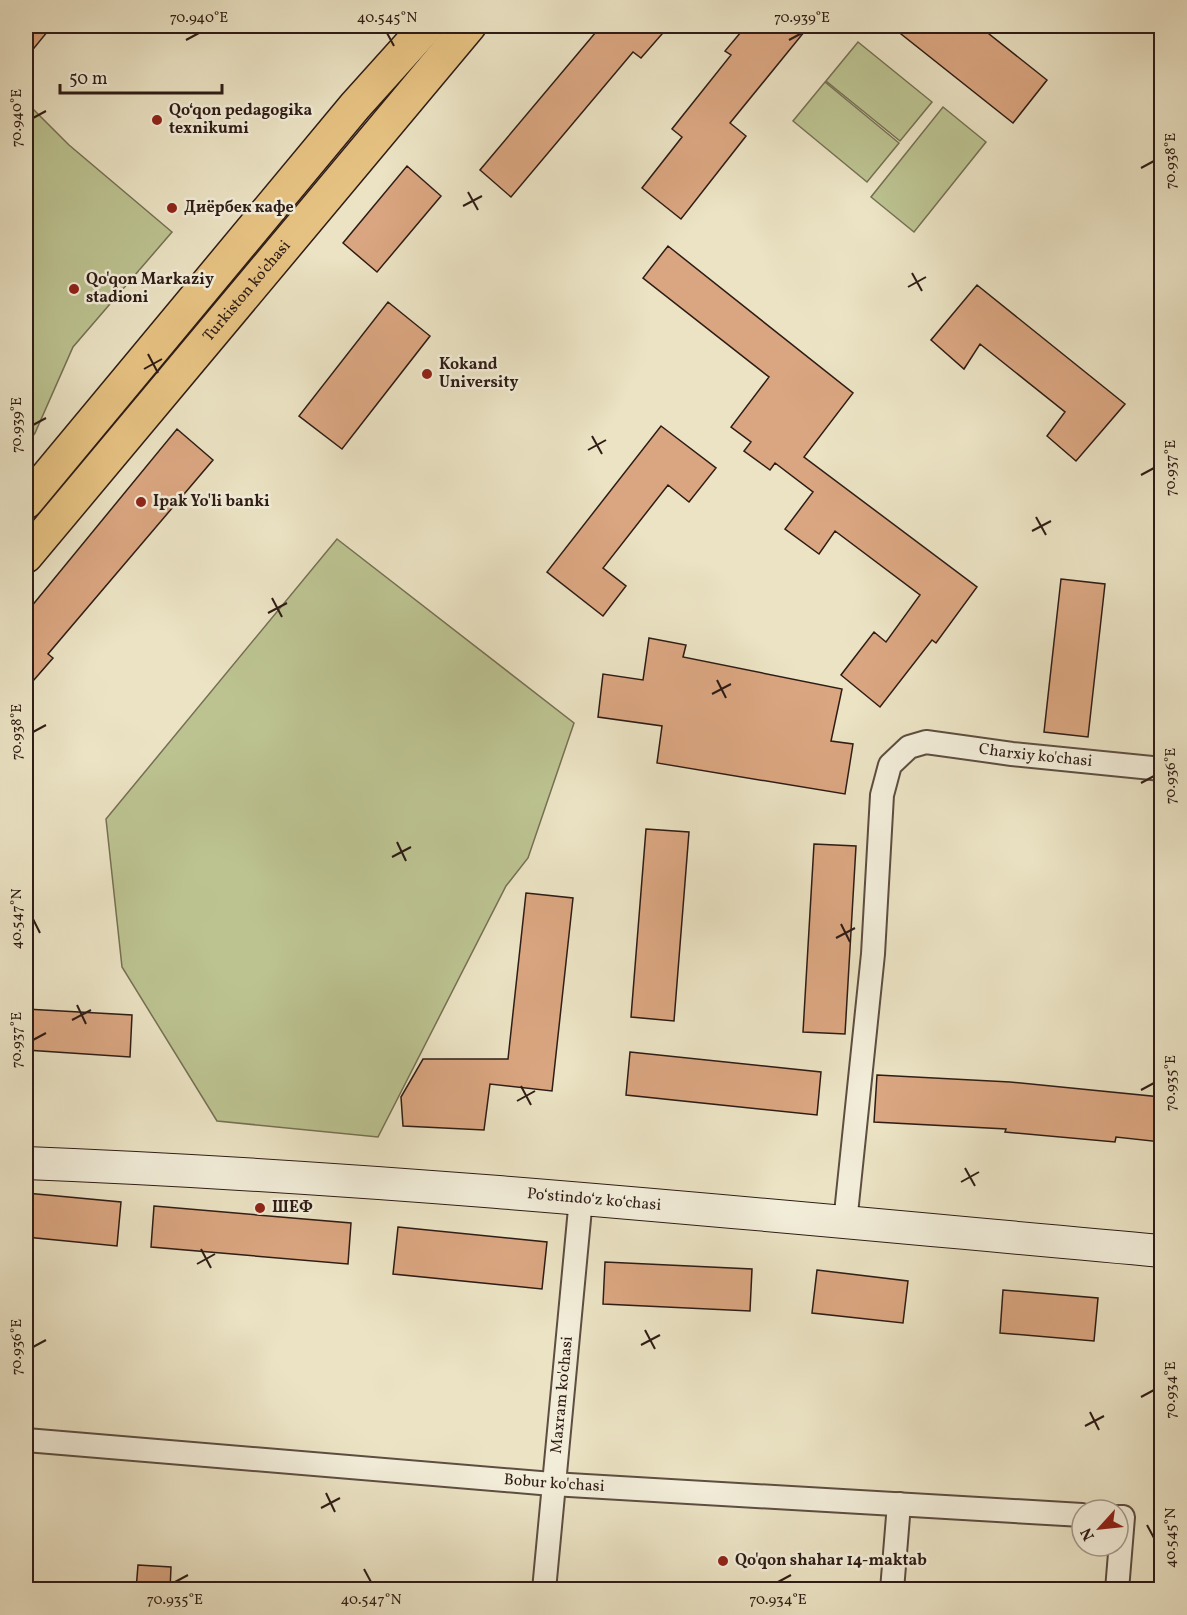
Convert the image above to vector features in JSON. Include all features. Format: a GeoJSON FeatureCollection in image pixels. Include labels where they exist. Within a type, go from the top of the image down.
{"type":"FeatureCollection","features":[{"type":"Feature","properties":{"kind":"main road","name":"Turkiston ko'chasi"},"geometry":{"type":"LineString","coordinates":[[26,502],[340,124],[427,26]]}},
{"type":"Feature","properties":{"kind":"main road","name":"Turkiston ko'chasi"},"geometry":{"type":"LineString","coordinates":[[26,556],[469,26]]}},
{"type":"Feature","properties":{"kind":"main road","name":"Poʻstindoʻz koʻchasi"},"geometry":{"type":"LineString","coordinates":[[26,1163],[144,1168],[581,1198],[1161,1251]]}},
{"type":"Feature","properties":{"kind":"street","name":"Charxiy ko'chasi"},"geometry":{"type":"LineString","coordinates":[[845,1222],[873,954],[882,795],[890,765],[909,747],[926,742],[1012,754],[1161,769]]}},
{"type":"Feature","properties":{"kind":"street","name":"Maxram ko'chasi"},"geometry":{"type":"LineString","coordinates":[[544,1590],[552,1484],[581,1198]]}},
{"type":"Feature","properties":{"kind":"street","name":"Bobur ko'chasi"},"geometry":{"type":"LineString","coordinates":[[26,1440],[552,1484],[1070,1514]]}},
{"type":"Feature","properties":{"kind":"street"},"geometry":{"type":"LineString","coordinates":[[892,1590],[899,1504]]}},
{"type":"Feature","properties":{"kind":"street"},"geometry":{"type":"LineString","coordinates":[[1117,1590],[1118,1558]]}},
{"type":"Feature","properties":{"kind":"green space"},"geometry":{"type":"Polygon","coordinates":[[[858,42],[932,102],[900,141],[826,81],[858,42]]]}},
{"type":"Feature","properties":{"kind":"green space"},"geometry":{"type":"Polygon","coordinates":[[[825,82],[899,143],[867,182],[793,121],[825,82]]]}},
{"type":"Feature","properties":{"kind":"green space","name":"Qo'qon Markaziy stadioni"},"geometry":{"type":"Polygon","coordinates":[[[26,102],[69,145],[172,232],[73,347],[35,433],[26,445],[26,102]]]}},
{"type":"Feature","properties":{"kind":"green space"},"geometry":{"type":"Polygon","coordinates":[[[943,107],[986,142],[914,232],[871,197],[943,107]]]}},
{"type":"Feature","properties":{"kind":"green space"},"geometry":{"type":"Polygon","coordinates":[[[337,539],[574,723],[528,858],[506,886],[378,1137],[217,1121],[122,967],[106,819],[337,539]]]}},
{"type":"Feature","properties":{"kind":"building"},"geometry":{"type":"Polygon","coordinates":[[[26,26],[52,26],[26,58],[26,26]]]}},
{"type":"Feature","properties":{"kind":"building"},"geometry":{"type":"Polygon","coordinates":[[[601,26],[669,26],[641,58],[633,52],[511,197],[480,170],[601,26]]]}},
{"type":"Feature","properties":{"kind":"building"},"geometry":{"type":"Polygon","coordinates":[[[746,26],[809,26],[730,123],[746,136],[681,219],[642,188],[682,137],[672,129],[731,55],[725,51],[746,26]]]}},
{"type":"Feature","properties":{"kind":"building"},"geometry":{"type":"Polygon","coordinates":[[[891,26],[979,26],[1047,80],[1013,123],[891,26]]]}},
{"type":"Feature","properties":{"kind":"building"},"geometry":{"type":"Polygon","coordinates":[[[407,166],[441,196],[377,272],[343,243],[407,166]]]}},
{"type":"Feature","properties":{"kind":"building"},"geometry":{"type":"Polygon","coordinates":[[[668,246],[853,393],[804,457],[977,587],[936,643],[932,640],[880,707],[841,675],[874,632],[886,642],[920,595],[835,531],[819,554],[785,529],[813,492],[775,463],[770,470],[744,451],[751,442],[731,427],[769,377],[643,278],[668,246]]]}},
{"type":"Feature","properties":{"kind":"building"},"geometry":{"type":"Polygon","coordinates":[[[977,285],[1125,404],[1076,461],[1047,436],[1065,412],[980,344],[964,369],[931,340],[977,285]]]}},
{"type":"Feature","properties":{"kind":"building"},"geometry":{"type":"Polygon","coordinates":[[[388,302],[430,336],[342,449],[299,416],[388,302]]]}},
{"type":"Feature","properties":{"kind":"building"},"geometry":{"type":"Polygon","coordinates":[[[661,426],[716,468],[689,502],[668,485],[603,568],[626,586],[603,616],[547,572],[661,426]]]}},
{"type":"Feature","properties":{"kind":"building"},"geometry":{"type":"Polygon","coordinates":[[[177,429],[213,460],[48,654],[53,658],[26,689],[26,613],[177,429]]]}},
{"type":"Feature","properties":{"kind":"building"},"geometry":{"type":"Polygon","coordinates":[[[1061,579],[1105,584],[1088,737],[1044,732],[1061,579]]]}},
{"type":"Feature","properties":{"kind":"building"},"geometry":{"type":"Polygon","coordinates":[[[649,638],[686,645],[683,657],[842,689],[831,741],[853,744],[845,794],[657,763],[662,726],[598,717],[603,674],[643,680],[649,638]]]}},
{"type":"Feature","properties":{"kind":"building"},"geometry":{"type":"Polygon","coordinates":[[[646,829],[689,832],[674,1021],[631,1017],[646,829]]]}},
{"type":"Feature","properties":{"kind":"building"},"geometry":{"type":"Polygon","coordinates":[[[814,844],[856,846],[845,1034],[803,1032],[814,844]]]}},
{"type":"Feature","properties":{"kind":"building"},"geometry":{"type":"Polygon","coordinates":[[[526,893],[573,898],[552,1091],[490,1084],[484,1130],[403,1126],[401,1097],[423,1059],[508,1059],[526,893]]]}},
{"type":"Feature","properties":{"kind":"building"},"geometry":{"type":"Polygon","coordinates":[[[26,1009],[132,1015],[130,1057],[26,1050],[26,1009]]]}},
{"type":"Feature","properties":{"kind":"building"},"geometry":{"type":"Polygon","coordinates":[[[630,1052],[821,1072],[817,1115],[626,1095],[630,1052]]]}},
{"type":"Feature","properties":{"kind":"building"},"geometry":{"type":"Polygon","coordinates":[[[877,1075],[1010,1082],[1161,1097],[1161,1142],[1116,1137],[1115,1142],[1005,1132],[1006,1129],[874,1122],[877,1075]]]}},
{"type":"Feature","properties":{"kind":"building"},"geometry":{"type":"Polygon","coordinates":[[[26,1193],[121,1202],[117,1246],[26,1237],[26,1193]]]}},
{"type":"Feature","properties":{"kind":"building"},"geometry":{"type":"Polygon","coordinates":[[[154,1206],[351,1223],[348,1264],[151,1247],[154,1206]]]}},
{"type":"Feature","properties":{"kind":"building"},"geometry":{"type":"Polygon","coordinates":[[[398,1227],[547,1242],[542,1289],[393,1274],[398,1227]]]}},
{"type":"Feature","properties":{"kind":"building"},"geometry":{"type":"Polygon","coordinates":[[[605,1262],[752,1269],[750,1311],[603,1304],[605,1262]]]}},
{"type":"Feature","properties":{"kind":"building"},"geometry":{"type":"Polygon","coordinates":[[[817,1270],[908,1281],[903,1323],[812,1313],[817,1270]]]}},
{"type":"Feature","properties":{"kind":"building"},"geometry":{"type":"Polygon","coordinates":[[[1003,1290],[1098,1298],[1094,1341],[1000,1333],[1003,1290]]]}},
{"type":"Feature","properties":{"kind":"building"},"geometry":{"type":"Polygon","coordinates":[[[138,1565],[171,1567],[170,1590],[136,1590],[138,1565]]]}},
{"type":"Feature","properties":{"kind":"place","name":"Qo‘qon pedagogika texnikumi"},"geometry":{"type":"Point","coordinates":[157,120]}},
{"type":"Feature","properties":{"kind":"place","name":"Диёрбек кафе"},"geometry":{"type":"Point","coordinates":[172,208]}},
{"type":"Feature","properties":{"kind":"place","name":"Qo'qon Markaziy stadioni"},"geometry":{"type":"Point","coordinates":[74,289]}},
{"type":"Feature","properties":{"kind":"place","name":"Kokand University"},"geometry":{"type":"Point","coordinates":[427,374]}},
{"type":"Feature","properties":{"kind":"place","name":"Ipak Yo'li banki"},"geometry":{"type":"Point","coordinates":[141,502]}},
{"type":"Feature","properties":{"kind":"place","name":"ШЕФ"},"geometry":{"type":"Point","coordinates":[260,1208]}},
{"type":"Feature","properties":{"kind":"place","name":"Qo'qon shahar 14-maktab"},"geometry":{"type":"Point","coordinates":[723,1561]}}]}
